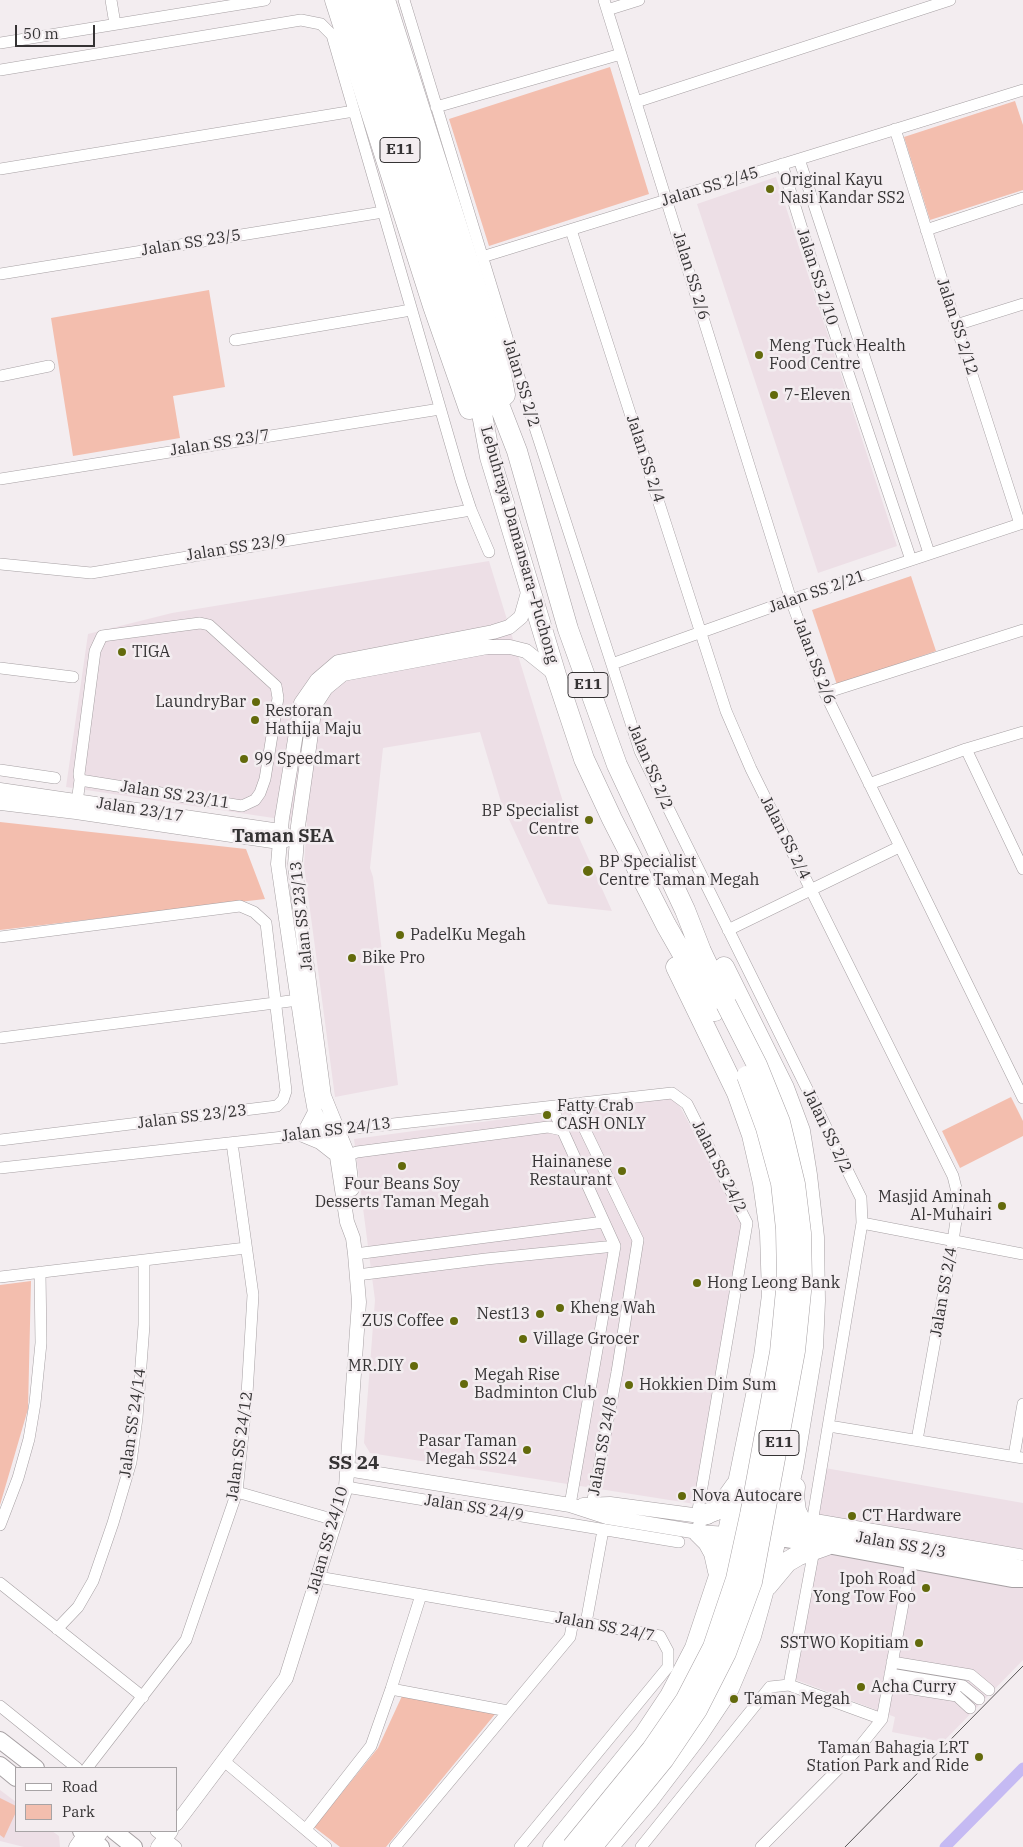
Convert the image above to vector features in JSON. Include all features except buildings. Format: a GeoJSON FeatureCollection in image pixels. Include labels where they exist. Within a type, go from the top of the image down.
{"type":"FeatureCollection","features":[{"type":"Feature","properties":{"kind":"highway"},"geometry":{"type":"LineString","coordinates":[[335,0],[433,306],[467,404],[490,457]]}},
{"type":"Feature","properties":{"kind":"highway","name":"Lebuhraya Damansara–Puchong"},"geometry":{"type":"LineString","coordinates":[[351,0],[456,300],[517,451],[568,629],[617,765],[685,910],[766,1128],[781,1183],[786,1228],[787,1280],[780,1352],[750,1515],[736,1579],[713,1648],[685,1701],[652,1749],[572,1847]]}},
{"type":"Feature","properties":{"kind":"highway","name":"Lebuhraya Damansara–Puchong"},"geometry":{"type":"LineString","coordinates":[[366,0],[456,300],[479,398],[490,457],[556,675],[584,759],[612,819],[666,924],[757,1065],[780,1122],[795,1184],[801,1233],[802,1282],[795,1351],[766,1515],[752,1582],[726,1653],[697,1710],[670,1751],[592,1847]]}},
{"type":"Feature","properties":{"kind":"highway"},"geometry":{"type":"LineString","coordinates":[[385,0],[498,358],[517,451]]}},
{"type":"Feature","properties":{"kind":"highway"},"geometry":{"type":"LineString","coordinates":[[608,1847],[649,1799],[697,1736],[729,1688],[751,1636],[793,1468],[813,1347],[815,1301],[814,1237],[800,1130],[784,1088],[712,944],[685,910]]}},
{"type":"Feature","properties":{"kind":"highway"},"geometry":{"type":"LineString","coordinates":[[553,1847],[644,1735],[670,1696],[696,1648],[719,1576],[740,1480],[764,1356],[772,1295],[770,1233],[763,1183],[752,1135],[737,1093],[672,958],[667,942],[666,924]]}},
{"type":"Feature","properties":{"kind":"highway"},"geometry":{"type":"LineString","coordinates":[[740,1480],[752,1491],[769,1492],[784,1484],[793,1468]]}},
{"type":"Feature","properties":{"kind":"highway"},"geometry":{"type":"LineString","coordinates":[[793,1468],[796,1479],[794,1496],[796,1512],[801,1521],[812,1524]]}},
{"type":"Feature","properties":{"kind":"highway"},"geometry":{"type":"LineString","coordinates":[[719,1576],[714,1553],[699,1522],[721,1506],[740,1480]]}},
{"type":"Feature","properties":{"kind":"highway"},"geometry":{"type":"LineString","coordinates":[[764,1590],[787,1562],[799,1555],[820,1548]]}},
{"type":"Feature","properties":{"kind":"highway"},"geometry":{"type":"LineString","coordinates":[[719,1576],[730,1572],[742,1572],[753,1576],[764,1590]]}},
{"type":"Feature","properties":{"kind":"main road","name":"Jalan SS 2/3"},"geometry":{"type":"LineString","coordinates":[[778,1530],[812,1524],[989,1560],[1020,1578]]}},
{"type":"Feature","properties":{"kind":"main road"},"geometry":{"type":"LineString","coordinates":[[729,1526],[778,1530]]}},
{"type":"Feature","properties":{"kind":"main road","name":"Jalan SS 2/3"},"geometry":{"type":"LineString","coordinates":[[778,1530],[820,1548],[911,1560],[1020,1578]]}},
{"type":"Feature","properties":{"kind":"main road"},"geometry":{"type":"LineString","coordinates":[[0,1740],[35,1767]]}},
{"type":"Feature","properties":{"kind":"main road"},"geometry":{"type":"LineString","coordinates":[[0,1765],[15,1777]]}},
{"type":"Feature","properties":{"kind":"main road"},"geometry":{"type":"LineString","coordinates":[[115,1832],[134,1847]]}},
{"type":"Feature","properties":{"kind":"street"},"geometry":{"type":"LineString","coordinates":[[110,0],[114,24]]}},
{"type":"Feature","properties":{"kind":"street"},"geometry":{"type":"LineString","coordinates":[[0,43],[265,0]]}},
{"type":"Feature","properties":{"kind":"street","name":"Jalan SS 2/2"},"geometry":{"type":"LineString","coordinates":[[404,0],[527,403],[640,751],[861,1198],[862,1223],[812,1524]]}},
{"type":"Feature","properties":{"kind":"street"},"geometry":{"type":"LineString","coordinates":[[605,5],[639,0]]}},
{"type":"Feature","properties":{"kind":"street"},"geometry":{"type":"LineString","coordinates":[[636,102],[950,0]]}},
{"type":"Feature","properties":{"kind":"street","name":"Jalan SS 2/6"},"geometry":{"type":"LineString","coordinates":[[605,5],[791,600],[825,693],[1023,1098]]}},
{"type":"Feature","properties":{"kind":"street"},"geometry":{"type":"LineString","coordinates":[[0,70],[301,20],[321,24],[332,35],[440,408],[471,510],[489,552]]}},
{"type":"Feature","properties":{"kind":"street"},"geometry":{"type":"LineString","coordinates":[[436,107],[621,54]]}},
{"type":"Feature","properties":{"kind":"street","name":"Jalan SS 2/45"},"geometry":{"type":"LineString","coordinates":[[482,257],[1023,90]]}},
{"type":"Feature","properties":{"kind":"street"},"geometry":{"type":"LineString","coordinates":[[0,169],[354,111]]}},
{"type":"Feature","properties":{"kind":"street","name":"Jalan SS 2/12"},"geometry":{"type":"LineString","coordinates":[[895,130],[956,325],[1022,523]]}},
{"type":"Feature","properties":{"kind":"street","name":"Jalan SS 2/10"},"geometry":{"type":"LineString","coordinates":[[798,159],[928,553]]}},
{"type":"Feature","properties":{"kind":"street","name":"Jalan SS 2/10"},"geometry":{"type":"LineString","coordinates":[[782,164],[826,307],[911,560]]}},
{"type":"Feature","properties":{"kind":"street"},"geometry":{"type":"LineString","coordinates":[[926,230],[1023,198]]}},
{"type":"Feature","properties":{"kind":"street","name":"Jalan SS 23/5"},"geometry":{"type":"LineString","coordinates":[[0,274],[383,212]]}},
{"type":"Feature","properties":{"kind":"street","name":"Jalan SS 2/4"},"geometry":{"type":"LineString","coordinates":[[571,230],[726,711],[736,736],[953,1176],[959,1200],[917,1440]]}},
{"type":"Feature","properties":{"kind":"street"},"geometry":{"type":"LineString","coordinates":[[956,325],[1023,304]]}},
{"type":"Feature","properties":{"kind":"street"},"geometry":{"type":"LineString","coordinates":[[235,340],[411,310]]}},
{"type":"Feature","properties":{"kind":"street"},"geometry":{"type":"LineString","coordinates":[[0,376],[49,366]]}},
{"type":"Feature","properties":{"kind":"street","name":"Jalan SS 23/7"},"geometry":{"type":"LineString","coordinates":[[0,479],[440,408]]}},
{"type":"Feature","properties":{"kind":"street","name":"Jalan SS 23/9"},"geometry":{"type":"LineString","coordinates":[[0,564],[91,573],[471,510]]}},
{"type":"Feature","properties":{"kind":"street","name":"Jalan SS 2/21"},"geometry":{"type":"LineString","coordinates":[[612,664],[700,631],[1022,523]]}},
{"type":"Feature","properties":{"kind":"street","name":"Jalan SS 23/13"},"geometry":{"type":"LineString","coordinates":[[332,1131],[330,1112],[324,1096],[278,864],[284,809],[302,703],[316,680],[338,662],[493,632],[509,627],[521,617],[530,586]]}},
{"type":"Feature","properties":{"kind":"street","name":"Jalan SS 23/11"},"geometry":{"type":"LineString","coordinates":[[77,807],[79,774],[95,651],[102,636],[200,623],[209,625],[276,686],[278,698],[265,779],[260,793],[255,800],[242,806],[80,780]]}},
{"type":"Feature","properties":{"kind":"street"},"geometry":{"type":"LineString","coordinates":[[825,693],[1023,630]]}},
{"type":"Feature","properties":{"kind":"street","name":"Jalan SS 23/13"},"geometry":{"type":"LineString","coordinates":[[332,1131],[315,1112],[304,999],[301,922],[295,853],[315,705],[326,688],[343,674],[487,647],[510,647],[526,650],[556,675]]}},
{"type":"Feature","properties":{"kind":"street"},"geometry":{"type":"LineString","coordinates":[[0,668],[73,677]]}},
{"type":"Feature","properties":{"kind":"street"},"geometry":{"type":"LineString","coordinates":[[869,784],[966,749],[1023,732]]}},
{"type":"Feature","properties":{"kind":"street"},"geometry":{"type":"LineString","coordinates":[[966,749],[1022,863]]}},
{"type":"Feature","properties":{"kind":"street"},"geometry":{"type":"LineString","coordinates":[[0,770],[55,778]]}},
{"type":"Feature","properties":{"kind":"street","name":"Jalan 23/17"},"geometry":{"type":"LineString","coordinates":[[0,790],[77,807],[282,837]]}},
{"type":"Feature","properties":{"kind":"street","name":"Jalan 23/17"},"geometry":{"type":"LineString","coordinates":[[0,803],[77,807]]}},
{"type":"Feature","properties":{"kind":"street"},"geometry":{"type":"LineString","coordinates":[[278,864],[253,832],[284,809]]}},
{"type":"Feature","properties":{"kind":"street"},"geometry":{"type":"LineString","coordinates":[[295,853],[282,837],[298,826]]}},
{"type":"Feature","properties":{"kind":"street"},"geometry":{"type":"LineString","coordinates":[[728,930],[899,846]]}},
{"type":"Feature","properties":{"kind":"street"},"geometry":{"type":"LineString","coordinates":[[0,937],[240,906],[254,912],[266,923],[276,1003]]}},
{"type":"Feature","properties":{"kind":"street"},"geometry":{"type":"LineString","coordinates":[[0,1038],[304,999]]}},
{"type":"Feature","properties":{"kind":"street","name":"Jalan SS 23/23"},"geometry":{"type":"LineString","coordinates":[[0,1140],[277,1106],[283,1100],[286,1091],[276,1003]]}},
{"type":"Feature","properties":{"kind":"street","name":"Jalan SS 24/13"},"geometry":{"type":"LineString","coordinates":[[0,1168],[672,1093]]}},
{"type":"Feature","properties":{"kind":"street","name":"Jalan SS 24/2"},"geometry":{"type":"LineString","coordinates":[[672,1093],[687,1104],[747,1223],[699,1522]]}},
{"type":"Feature","properties":{"kind":"street"},"geometry":{"type":"LineString","coordinates":[[562,1130],[566,1115],[573,1105]]}},
{"type":"Feature","properties":{"kind":"street","name":"Jalan SS 24/8"},"geometry":{"type":"LineString","coordinates":[[573,1105],[638,1240],[592,1505]]}},
{"type":"Feature","properties":{"kind":"street"},"geometry":{"type":"LineString","coordinates":[[357,1275],[615,1246],[552,1107]]}},
{"type":"Feature","properties":{"kind":"street"},"geometry":{"type":"LineString","coordinates":[[315,1112],[304,1135],[342,1156],[357,1152],[548,1127],[562,1130]]}},
{"type":"Feature","properties":{"kind":"street","name":"Jalan SS 24/10"},"geometry":{"type":"LineString","coordinates":[[178,1821],[286,1678],[346,1487],[359,1302],[355,1254],[347,1222],[342,1156],[332,1131]]}},
{"type":"Feature","properties":{"kind":"street","name":"Jalan SS 24/12"},"geometry":{"type":"LineString","coordinates":[[88,1767],[186,1640],[237,1492],[248,1394],[252,1295],[232,1143]]}},
{"type":"Feature","properties":{"kind":"street"},"geometry":{"type":"LineString","coordinates":[[355,1254],[604,1222]]}},
{"type":"Feature","properties":{"kind":"street"},"geometry":{"type":"LineString","coordinates":[[862,1223],[1023,1254]]}},
{"type":"Feature","properties":{"kind":"street","name":"Jalan SS 24/8"},"geometry":{"type":"LineString","coordinates":[[570,1505],[615,1246]]}},
{"type":"Feature","properties":{"kind":"street"},"geometry":{"type":"LineString","coordinates":[[0,1277],[246,1248]]}},
{"type":"Feature","properties":{"kind":"street","name":"Jalan SS 24/14"},"geometry":{"type":"LineString","coordinates":[[57,1629],[78,1608],[93,1581],[131,1462],[137,1418],[144,1325],[144,1260]]}},
{"type":"Feature","properties":{"kind":"street"},"geometry":{"type":"LineString","coordinates":[[0,1525],[18,1478],[29,1439],[35,1403],[41,1343],[40,1272]]}},
{"type":"Feature","properties":{"kind":"street"},"geometry":{"type":"LineString","coordinates":[[829,1426],[1018,1457],[1023,1404]]}},
{"type":"Feature","properties":{"kind":"street","name":"Jalan SS 24/9"},"geometry":{"type":"LineString","coordinates":[[347,1469],[570,1505],[607,1517],[699,1522]]}},
{"type":"Feature","properties":{"kind":"street","name":"Jalan SS 24/9"},"geometry":{"type":"LineString","coordinates":[[346,1487],[679,1542]]}},
{"type":"Feature","properties":{"kind":"street"},"geometry":{"type":"LineString","coordinates":[[237,1492],[335,1520]]}},
{"type":"Feature","properties":{"kind":"street","name":"Jalan SS 24/9"},"geometry":{"type":"LineString","coordinates":[[570,1505],[610,1504],[699,1522],[729,1526]]}},
{"type":"Feature","properties":{"kind":"street"},"geometry":{"type":"LineString","coordinates":[[812,1524],[1023,1555]]}},
{"type":"Feature","properties":{"kind":"street"},"geometry":{"type":"LineString","coordinates":[[586,1623],[603,1530]]}},
{"type":"Feature","properties":{"kind":"street"},"geometry":{"type":"LineString","coordinates":[[789,1685],[820,1548]]}},
{"type":"Feature","properties":{"kind":"street"},"geometry":{"type":"LineString","coordinates":[[761,1847],[857,1750],[882,1719],[911,1560]]}},
{"type":"Feature","properties":{"kind":"street","name":"Jalan SS 24/7"},"geometry":{"type":"LineString","coordinates":[[318,1577],[660,1636],[668,1651],[668,1667],[520,1847]]}},
{"type":"Feature","properties":{"kind":"street"},"geometry":{"type":"LineString","coordinates":[[0,1583],[143,1697]]}},
{"type":"Feature","properties":{"kind":"street"},"geometry":{"type":"LineString","coordinates":[[306,1829],[371,1746],[421,1594]]}},
{"type":"Feature","properties":{"kind":"street"},"geometry":{"type":"LineString","coordinates":[[395,1847],[570,1637],[573,1621]]}},
{"type":"Feature","properties":{"kind":"street"},"geometry":{"type":"LineString","coordinates":[[892,1662],[971,1675],[989,1690]]}},
{"type":"Feature","properties":{"kind":"street"},"geometry":{"type":"LineString","coordinates":[[889,1680],[963,1686],[979,1699]]}},
{"type":"Feature","properties":{"kind":"street"},"geometry":{"type":"LineString","coordinates":[[889,1680],[957,1696],[970,1708]]}},
{"type":"Feature","properties":{"kind":"street"},"geometry":{"type":"LineString","coordinates":[[641,1847],[770,1687],[789,1685],[882,1719]]}},
{"type":"Feature","properties":{"kind":"street"},"geometry":{"type":"LineString","coordinates":[[391,1689],[508,1710]]}},
{"type":"Feature","properties":{"kind":"street"},"geometry":{"type":"LineString","coordinates":[[0,1706],[76,1767]]}},
{"type":"Feature","properties":{"kind":"street"},"geometry":{"type":"LineString","coordinates":[[224,1761],[326,1847]]}},
{"type":"Feature","properties":{"kind":"shaded area"},"geometry":{"type":"Polygon","coordinates":[[[776,177],[897,546],[818,573],[697,204],[776,177]]]}},
{"type":"Feature","properties":{"kind":"shaded area"},"geometry":{"type":"Polygon","coordinates":[[[489,561],[563,802],[612,911],[548,904],[501,802],[480,732],[383,748],[370,868],[373,877],[398,1085],[335,1097],[304,865],[307,823],[66,787],[88,634],[172,613],[489,561]]]}},
{"type":"Feature","properties":{"kind":"shaded area"},"geometry":{"type":"Polygon","coordinates":[[[669,1097],[677,1101],[742,1223],[695,1504],[370,1453],[364,1443],[375,1300],[354,1139],[669,1097]]]}},
{"type":"Feature","properties":{"kind":"shaded area"},"geometry":{"type":"Polygon","coordinates":[[[825,1468],[1023,1503],[1023,1660],[943,1742],[892,1732],[895,1717],[786,1676],[825,1468]]]}},
{"type":"Feature","properties":{"kind":"shaded area"},"geometry":{"type":"Polygon","coordinates":[[[0,1790],[15,1801],[15,1832],[53,1832],[59,1836],[60,1847],[24,1847],[0,1841],[0,1790]]]}},
{"type":"Feature","properties":{"kind":"green space"},"geometry":{"type":"Polygon","coordinates":[[[610,67],[649,194],[489,246],[449,119],[610,67]]]}},
{"type":"Feature","properties":{"kind":"green space"},"geometry":{"type":"Polygon","coordinates":[[[1015,101],[1023,125],[1023,190],[930,220],[904,137],[1015,101]]]}},
{"type":"Feature","properties":{"kind":"green space"},"geometry":{"type":"Polygon","coordinates":[[[209,290],[225,387],[173,396],[180,438],[73,456],[51,318],[209,290]]]}},
{"type":"Feature","properties":{"kind":"green space"},"geometry":{"type":"Polygon","coordinates":[[[911,576],[936,651],[837,685],[812,610],[911,576]]]}},
{"type":"Feature","properties":{"kind":"green space"},"geometry":{"type":"Polygon","coordinates":[[[0,822],[246,849],[265,899],[0,930],[0,822]]]}},
{"type":"Feature","properties":{"kind":"green space"},"geometry":{"type":"Polygon","coordinates":[[[1011,1097],[1023,1121],[1023,1136],[960,1168],[942,1131],[1011,1097]]]}},
{"type":"Feature","properties":{"kind":"green space"},"geometry":{"type":"Polygon","coordinates":[[[31,1281],[28,1409],[0,1505],[0,1285],[31,1281]]]}},
{"type":"Feature","properties":{"kind":"green space"},"geometry":{"type":"Polygon","coordinates":[[[402,1696],[496,1713],[386,1847],[340,1847],[314,1827],[378,1748],[402,1696]]]}},
{"type":"Feature","properties":{"kind":"green space"},"geometry":{"type":"Polygon","coordinates":[[[0,1798],[15,1806],[15,1814],[4,1838],[0,1835],[0,1798]]]}},
{"type":"Feature","properties":{"kind":"waterway"},"geometry":{"type":"LineString","coordinates":[[945,1847],[1023,1768]]}},
{"type":"Feature","properties":{"kind":"tram line"},"geometry":{"type":"LineString","coordinates":[[845,1847],[1023,1666]]}},
{"type":"Feature","properties":{"kind":"place","name":"Original Kayu Nasi Kandar SS2"},"geometry":{"type":"Point","coordinates":[770,189]}},
{"type":"Feature","properties":{"kind":"place","name":"Meng Tuck Health Food Centre"},"geometry":{"type":"Point","coordinates":[759,355]}},
{"type":"Feature","properties":{"kind":"place","name":"7-Eleven"},"geometry":{"type":"Point","coordinates":[774,395]}},
{"type":"Feature","properties":{"kind":"place","name":"TIGA"},"geometry":{"type":"Point","coordinates":[122,652]}},
{"type":"Feature","properties":{"kind":"place","name":"LaundryBar"},"geometry":{"type":"Point","coordinates":[256,702]}},
{"type":"Feature","properties":{"kind":"place","name":"Restoran Hathija Maju"},"geometry":{"type":"Point","coordinates":[255,720]}},
{"type":"Feature","properties":{"kind":"place","name":"99 Speedmart"},"geometry":{"type":"Point","coordinates":[244,759]}},
{"type":"Feature","properties":{"kind":"place","name":"BP Specialist Centre"},"geometry":{"type":"Point","coordinates":[589,820]}},
{"type":"Feature","properties":{"kind":"place","name":"BP Specialist Centre Taman Megah"},"geometry":{"type":"Point","coordinates":[588,871]}},
{"type":"Feature","properties":{"kind":"place","name":"PadelKu Megah"},"geometry":{"type":"Point","coordinates":[400,935]}},
{"type":"Feature","properties":{"kind":"place","name":"Bike Pro"},"geometry":{"type":"Point","coordinates":[352,958]}},
{"type":"Feature","properties":{"kind":"place","name":"Fatty Crab CASH ONLY"},"geometry":{"type":"Point","coordinates":[547,1115]}},
{"type":"Feature","properties":{"kind":"place","name":"Four Beans Soy Desserts Taman Megah"},"geometry":{"type":"Point","coordinates":[402,1166]}},
{"type":"Feature","properties":{"kind":"place","name":"Hainanese Restaurant"},"geometry":{"type":"Point","coordinates":[622,1171]}},
{"type":"Feature","properties":{"kind":"place","name":"Masjid Aminah Al-Muhairi"},"geometry":{"type":"Point","coordinates":[1002,1206]}},
{"type":"Feature","properties":{"kind":"place","name":"Hong Leong Bank"},"geometry":{"type":"Point","coordinates":[697,1283]}},
{"type":"Feature","properties":{"kind":"place","name":"Kheng Wah"},"geometry":{"type":"Point","coordinates":[560,1308]}},
{"type":"Feature","properties":{"kind":"place","name":"Nest13"},"geometry":{"type":"Point","coordinates":[540,1314]}},
{"type":"Feature","properties":{"kind":"place","name":"ZUS Coffee"},"geometry":{"type":"Point","coordinates":[454,1321]}},
{"type":"Feature","properties":{"kind":"place","name":"Village Grocer"},"geometry":{"type":"Point","coordinates":[523,1339]}},
{"type":"Feature","properties":{"kind":"place","name":"MR.DIY"},"geometry":{"type":"Point","coordinates":[414,1366]}},
{"type":"Feature","properties":{"kind":"place","name":"Megah Rise Badminton Club"},"geometry":{"type":"Point","coordinates":[464,1384]}},
{"type":"Feature","properties":{"kind":"place","name":"Hokkien Dim Sum"},"geometry":{"type":"Point","coordinates":[629,1385]}},
{"type":"Feature","properties":{"kind":"place","name":"Pasar Taman Megah SS24"},"geometry":{"type":"Point","coordinates":[527,1450]}},
{"type":"Feature","properties":{"kind":"place","name":"Nova Autocare"},"geometry":{"type":"Point","coordinates":[682,1496]}},
{"type":"Feature","properties":{"kind":"place","name":"CT Hardware"},"geometry":{"type":"Point","coordinates":[852,1516]}},
{"type":"Feature","properties":{"kind":"place","name":"Ipoh Road Yong Tow Foo"},"geometry":{"type":"Point","coordinates":[926,1588]}},
{"type":"Feature","properties":{"kind":"place","name":"SSTWO Kopitiam"},"geometry":{"type":"Point","coordinates":[919,1643]}},
{"type":"Feature","properties":{"kind":"place","name":"Acha Curry"},"geometry":{"type":"Point","coordinates":[861,1687]}},
{"type":"Feature","properties":{"kind":"place","name":"Taman Megah"},"geometry":{"type":"Point","coordinates":[734,1699]}},
{"type":"Feature","properties":{"kind":"place","name":"Taman Bahagia LRT Station Park and Ride"},"geometry":{"type":"Point","coordinates":[979,1757]}},
{"type":"Feature","properties":{"kind":"district","name":"Taman SEA"},"geometry":{"type":"Point","coordinates":[283,837]}},
{"type":"Feature","properties":{"kind":"district","name":"SS 24"},"geometry":{"type":"Point","coordinates":[354,1464]}}]}
